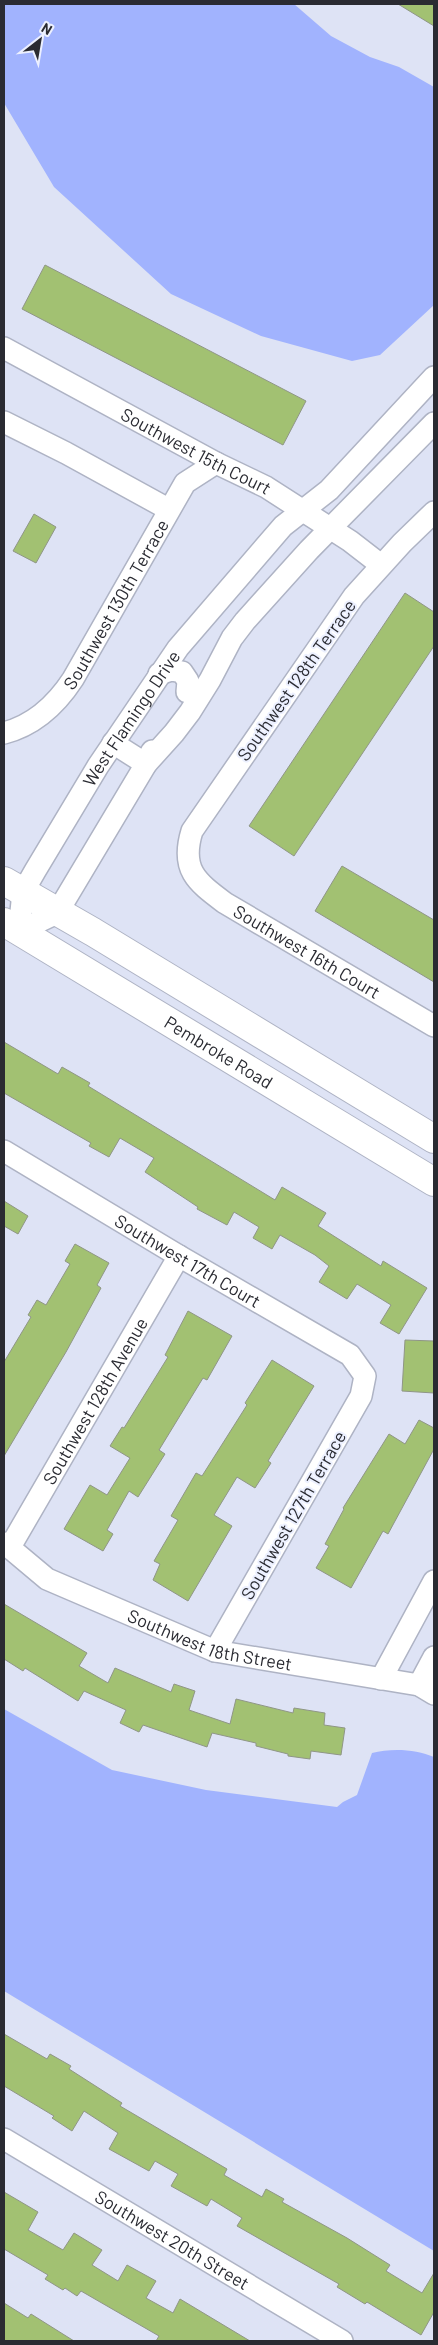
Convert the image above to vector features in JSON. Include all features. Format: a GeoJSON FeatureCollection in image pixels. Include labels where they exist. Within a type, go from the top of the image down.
{"type":"FeatureCollection","features":[{"type":"Feature","properties":{"kind":"main road","name":"Pembroke Road"},"geometry":{"type":"LineString","coordinates":[[13,886],[93,932],[434,1139]]}},
{"type":"Feature","properties":{"kind":"main road","name":"Pembroke Road"},"geometry":{"type":"LineString","coordinates":[[11,927],[434,1182]]}},
{"type":"Feature","properties":{"kind":"street","name":"Southwest 15th Court"},"geometry":{"type":"LineString","coordinates":[[4,348],[216,463],[266,487],[332,529],[381,565]]}},
{"type":"Feature","properties":{"kind":"street","name":"West Flamingo Drive"},"geometry":{"type":"LineString","coordinates":[[11,927],[13,886],[113,744],[159,674],[216,602],[283,526],[328,490],[434,377]]}},
{"type":"Feature","properties":{"kind":"street"},"geometry":{"type":"LineString","coordinates":[[4,422],[66,453],[168,509]]}},
{"type":"Feature","properties":{"kind":"street","name":"West Flamingo Drive"},"geometry":{"type":"LineString","coordinates":[[57,912],[146,764],[164,727],[200,672],[309,550],[332,529],[434,424]]}},
{"type":"Feature","properties":{"kind":"street","name":"Southwest 130th Terrace"},"geometry":{"type":"LineString","coordinates":[[4,733],[27,725],[43,714],[66,689],[168,509],[185,483],[216,463]]}},
{"type":"Feature","properties":{"kind":"street","name":"Southwest 128th Terrace"},"geometry":{"type":"LineString","coordinates":[[190,866],[188,849],[192,831],[354,596],[381,565],[434,512]]}},
{"type":"Feature","properties":{"kind":"street","name":"West Flamingo Drive"},"geometry":{"type":"LineString","coordinates":[[146,764],[190,712],[210,680],[232,638]]}},
{"type":"Feature","properties":{"kind":"street"},"geometry":{"type":"LineString","coordinates":[[159,674],[171,670],[182,672],[188,681],[187,692]]}},
{"type":"Feature","properties":{"kind":"street"},"geometry":{"type":"LineString","coordinates":[[113,744],[146,764]]}},
{"type":"Feature","properties":{"kind":"street","name":"Southwest 16th Court"},"geometry":{"type":"LineString","coordinates":[[190,866],[197,883],[225,903],[434,1026]]}},
{"type":"Feature","properties":{"kind":"street"},"geometry":{"type":"LineString","coordinates":[[11,927],[57,912]]}},
{"type":"Feature","properties":{"kind":"street","name":"Southwest 17th Court"},"geometry":{"type":"LineString","coordinates":[[4,1151],[179,1256],[350,1355],[365,1376]]}},
{"type":"Feature","properties":{"kind":"street","name":"Southwest 128th Avenue"},"geometry":{"type":"LineString","coordinates":[[7,1545],[179,1256]]}},
{"type":"Feature","properties":{"kind":"street","name":"Southwest 127th Terrace"},"geometry":{"type":"LineString","coordinates":[[215,1651],[361,1396],[365,1376]]}},
{"type":"Feature","properties":{"kind":"street","name":"Southwest 18th Street"},"geometry":{"type":"LineString","coordinates":[[7,1545],[47,1580],[215,1651],[382,1679],[426,1690]]}},
{"type":"Feature","properties":{"kind":"street"},"geometry":{"type":"LineString","coordinates":[[382,1679],[434,1581]]}},
{"type":"Feature","properties":{"kind":"street"},"geometry":{"type":"LineString","coordinates":[[426,1690],[434,1657]]}},
{"type":"Feature","properties":{"kind":"street","name":"Southwest 20th Street"},"geometry":{"type":"LineString","coordinates":[[4,2139],[342,2341]]}},
{"type":"Feature","properties":{"kind":"water"},"geometry":{"type":"Polygon","coordinates":[[[4,4],[294,4],[331,36],[370,57],[399,67],[434,87],[434,305],[380,355],[352,361],[261,336],[171,294],[54,187],[4,103],[4,4]]]}},
{"type":"Feature","properties":{"kind":"water"},"geometry":{"type":"Polygon","coordinates":[[[4,1709],[112,1770],[206,1790],[337,1807],[357,1795],[372,1753],[387,1750],[403,1750],[419,1752],[434,1757],[434,2251],[4,1991],[4,1709]]]}},
{"type":"Feature","properties":{"kind":"building"},"geometry":{"type":"Polygon","coordinates":[[[398,4],[434,4],[434,26],[398,4]]]}},
{"type":"Feature","properties":{"kind":"building"},"geometry":{"type":"Polygon","coordinates":[[[45,265],[306,401],[283,445],[22,309],[45,265]]]}},
{"type":"Feature","properties":{"kind":"building"},"geometry":{"type":"Polygon","coordinates":[[[34,514],[56,527],[36,563],[13,551],[34,514]]]}},
{"type":"Feature","properties":{"kind":"building"},"geometry":{"type":"Polygon","coordinates":[[[405,593],[434,612],[434,646],[294,856],[249,826],[405,593]]]}},
{"type":"Feature","properties":{"kind":"building"},"geometry":{"type":"Polygon","coordinates":[[[342,866],[434,920],[434,982],[315,911],[342,866]]]}},
{"type":"Feature","properties":{"kind":"building"},"geometry":{"type":"Polygon","coordinates":[[[4,1042],[58,1074],[62,1067],[90,1083],[88,1086],[275,1200],[282,1187],[326,1213],[318,1226],[381,1266],[383,1261],[427,1288],[399,1334],[380,1323],[391,1305],[357,1284],[347,1299],[319,1282],[329,1266],[315,1255],[280,1235],[272,1249],[253,1238],[259,1227],[234,1212],[227,1225],[197,1209],[198,1207],[145,1172],[154,1158],[120,1138],[109,1157],[89,1146],[91,1143],[4,1093],[4,1042]]]}},
{"type":"Feature","properties":{"kind":"building"},"geometry":{"type":"Polygon","coordinates":[[[4,1201],[28,1216],[18,1234],[4,1226],[4,1201]]]}},
{"type":"Feature","properties":{"kind":"building"},"geometry":{"type":"Polygon","coordinates":[[[75,1244],[109,1263],[97,1285],[101,1288],[66,1352],[4,1456],[4,1362],[31,1317],[28,1315],[37,1300],[46,1305],[70,1264],[65,1261],[75,1244]]]}},
{"type":"Feature","properties":{"kind":"building"},"geometry":{"type":"Polygon","coordinates":[[[188,1311],[232,1336],[207,1380],[203,1378],[159,1450],[165,1454],[138,1497],[129,1491],[107,1530],[113,1534],[103,1551],[64,1529],[90,1485],[107,1495],[130,1458],[110,1446],[122,1427],[124,1428],[168,1357],[165,1355],[188,1311]]]}},
{"type":"Feature","properties":{"kind":"building"},"geometry":{"type":"Polygon","coordinates":[[[405,1340],[434,1341],[434,1393],[402,1391],[405,1340]]]}},
{"type":"Feature","properties":{"kind":"building"},"geometry":{"type":"Polygon","coordinates":[[[272,1360],[314,1386],[268,1461],[271,1463],[255,1488],[237,1477],[214,1515],[232,1526],[188,1601],[153,1580],[160,1564],[154,1561],[178,1520],[171,1516],[196,1473],[202,1476],[247,1405],[245,1403],[272,1360]]]}},
{"type":"Feature","properties":{"kind":"building"},"geometry":{"type":"Polygon","coordinates":[[[419,1420],[434,1428],[434,1449],[388,1534],[383,1531],[351,1588],[316,1568],[329,1546],[325,1544],[343,1508],[389,1434],[405,1444],[419,1420]]]}},
{"type":"Feature","properties":{"kind":"building"},"geometry":{"type":"Polygon","coordinates":[[[4,1604],[87,1653],[79,1666],[108,1683],[115,1668],[171,1692],[174,1684],[195,1691],[189,1710],[230,1724],[236,1699],[293,1713],[294,1708],[325,1713],[324,1725],[345,1728],[341,1755],[311,1751],[310,1759],[288,1756],[288,1754],[256,1746],[256,1743],[212,1733],[207,1747],[143,1725],[139,1732],[120,1723],[126,1710],[84,1691],[78,1701],[25,1668],[23,1671],[4,1659],[4,1604]]]}},
{"type":"Feature","properties":{"kind":"building"},"geometry":{"type":"Polygon","coordinates":[[[4,2034],[47,2059],[50,2054],[71,2066],[69,2069],[122,2103],[120,2106],[227,2169],[224,2175],[262,2197],[266,2189],[284,2199],[282,2202],[347,2238],[390,2265],[386,2271],[422,2293],[434,2273],[434,2312],[421,2335],[367,2302],[365,2304],[337,2287],[339,2284],[237,2226],[242,2218],[211,2199],[207,2206],[171,2186],[178,2174],[155,2161],[149,2171],[109,2149],[118,2133],[84,2111],[72,2131],[52,2118],[54,2116],[4,2086],[4,2034]]]}},
{"type":"Feature","properties":{"kind":"building"},"geometry":{"type":"Polygon","coordinates":[[[4,2192],[38,2212],[28,2230],[63,2250],[74,2233],[102,2250],[92,2265],[118,2281],[127,2265],[156,2281],[146,2298],[173,2313],[180,2299],[250,2341],[156,2341],[159,2336],[81,2291],[77,2296],[65,2288],[63,2290],[45,2279],[48,2275],[4,2249],[4,2192]]]}},
{"type":"Feature","properties":{"kind":"building"},"geometry":{"type":"Polygon","coordinates":[[[4,2303],[28,2318],[31,2314],[74,2341],[4,2341],[4,2303]]]}}]}
